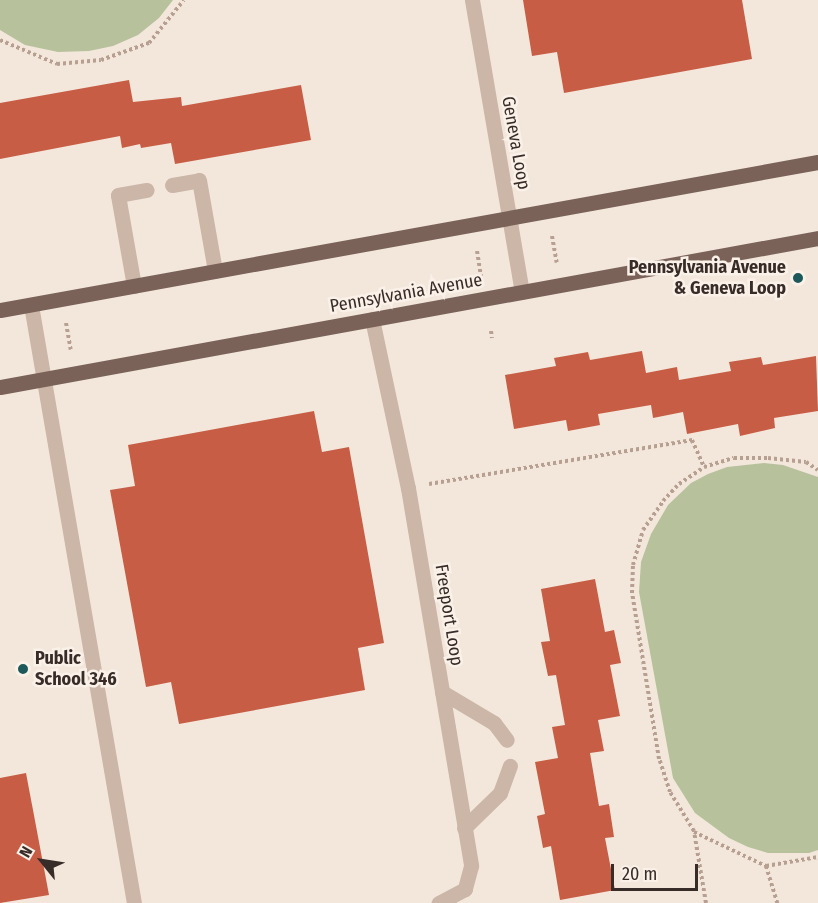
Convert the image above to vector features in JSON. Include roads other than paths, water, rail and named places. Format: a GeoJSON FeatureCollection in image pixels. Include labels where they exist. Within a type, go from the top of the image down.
{"type":"FeatureCollection","features":[{"type":"Feature","properties":{"kind":"main road"},"geometry":{"type":"LineString","coordinates":[[0,310],[818,162]]}},
{"type":"Feature","properties":{"kind":"main road","name":"Pennsylvania Avenue"},"geometry":{"type":"LineString","coordinates":[[0,387],[818,238]]}},
{"type":"Feature","properties":{"kind":"street","name":"Geneva Loop"},"geometry":{"type":"LineString","coordinates":[[472,0],[522,292]]}},
{"type":"Feature","properties":{"kind":"street"},"geometry":{"type":"LineString","coordinates":[[172,185],[199,180],[215,271]]}},
{"type":"Feature","properties":{"kind":"street"},"geometry":{"type":"LineString","coordinates":[[134,286],[118,195],[147,190]]}},
{"type":"Feature","properties":{"kind":"street"},"geometry":{"type":"LineString","coordinates":[[31,305],[134,903]]}},
{"type":"Feature","properties":{"kind":"street","name":"Freeport Loop"},"geometry":{"type":"LineString","coordinates":[[372,319],[408,488],[471,866],[465,889],[438,903]]}},
{"type":"Feature","properties":{"kind":"street"},"geometry":{"type":"LineString","coordinates":[[442,693],[494,723],[507,740]]}},
{"type":"Feature","properties":{"kind":"street"},"geometry":{"type":"LineString","coordinates":[[464,828],[501,793],[510,766]]}},
{"type":"Feature","properties":{"kind":"place","name":"Pennsylvania Avenue & Geneva Loop"},"geometry":{"type":"Point","coordinates":[798,278]}},
{"type":"Feature","properties":{"kind":"place","name":"Public School 346"},"geometry":{"type":"Point","coordinates":[23,669]}}]}
